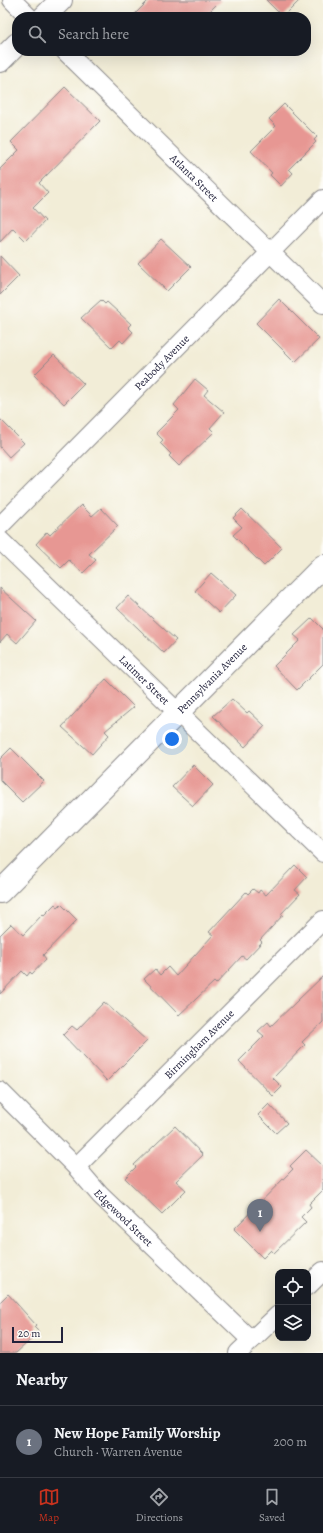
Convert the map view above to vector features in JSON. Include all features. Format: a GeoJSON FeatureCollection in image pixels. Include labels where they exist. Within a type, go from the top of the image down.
{"type":"FeatureCollection","features":[{"type":"Feature","properties":{"kind":"street"},"geometry":{"type":"LineString","coordinates":[[12,0],[24,12]]}},
{"type":"Feature","properties":{"kind":"street"},"geometry":{"type":"LineString","coordinates":[[49,12],[61,0]]}},
{"type":"Feature","properties":{"kind":"street"},"geometry":{"type":"LineString","coordinates":[[0,61],[12,49]]}},
{"type":"Feature","properties":{"kind":"street","name":"Atlanta Street"},"geometry":{"type":"LineString","coordinates":[[70,56],[323,304]]}},
{"type":"Feature","properties":{"kind":"street","name":"Peabody Avenue"},"geometry":{"type":"LineString","coordinates":[[0,526],[323,199]]}},
{"type":"Feature","properties":{"kind":"street","name":"Latimer Street"},"geometry":{"type":"LineString","coordinates":[[0,540],[323,853]]}},
{"type":"Feature","properties":{"kind":"street","name":"Pennsylvania Avenue"},"geometry":{"type":"LineString","coordinates":[[0,892],[323,566]]}},
{"type":"Feature","properties":{"kind":"street","name":"Birmingham Avenue"},"geometry":{"type":"LineString","coordinates":[[76,1167],[323,920]]}},
{"type":"Feature","properties":{"kind":"street","name":"Edgewood Street"},"geometry":{"type":"LineString","coordinates":[[0,1091],[76,1167],[100,1195],[251,1340]]}},
{"type":"Feature","properties":{"kind":"street"},"geometry":{"type":"LineString","coordinates":[[311,1283],[323,1271]]}},
{"type":"Feature","properties":{"kind":"street"},"geometry":{"type":"LineString","coordinates":[[238,1353],[275,1318]]}},
{"type":"Feature","properties":{"kind":"building"},"geometry":{"type":"Polygon","coordinates":[[[149,0],[221,0],[209,12],[137,12],[149,0]]]}},
{"type":"Feature","properties":{"kind":"building"},"geometry":{"type":"Polygon","coordinates":[[[266,0],[300,0],[288,12],[278,12],[266,0]]]}},
{"type":"Feature","properties":{"kind":"building"},"geometry":{"type":"Polygon","coordinates":[[[65,87],[100,121],[39,183],[48,193],[33,208],[45,221],[26,241],[13,228],[0,242],[0,169],[19,150],[11,142],[65,87]]]}},
{"type":"Feature","properties":{"kind":"building"},"geometry":{"type":"Polygon","coordinates":[[[284,104],[317,137],[314,140],[316,142],[289,169],[293,173],[281,186],[270,175],[272,173],[251,151],[276,126],[269,119],[284,104]]]}},
{"type":"Feature","properties":{"kind":"building"},"geometry":{"type":"Polygon","coordinates":[[[161,239],[191,267],[167,291],[138,263],[161,239]]]}},
{"type":"Feature","properties":{"kind":"building"},"geometry":{"type":"Polygon","coordinates":[[[0,256],[19,276],[0,295],[0,256]]]}},
{"type":"Feature","properties":{"kind":"building"},"geometry":{"type":"Polygon","coordinates":[[[279,299],[319,339],[295,362],[256,323],[279,299]]]}},
{"type":"Feature","properties":{"kind":"building"},"geometry":{"type":"Polygon","coordinates":[[[101,300],[105,304],[107,302],[131,324],[128,327],[133,332],[123,343],[120,340],[112,348],[81,318],[101,300]]]}},
{"type":"Feature","properties":{"kind":"building"},"geometry":{"type":"Polygon","coordinates":[[[54,355],[84,384],[64,404],[34,375],[54,355]]]}},
{"type":"Feature","properties":{"kind":"building"},"geometry":{"type":"Polygon","coordinates":[[[195,379],[208,390],[204,395],[224,412],[210,428],[214,432],[179,466],[169,456],[171,454],[160,443],[163,440],[156,433],[179,410],[174,405],[195,379]]]}},
{"type":"Feature","properties":{"kind":"building"},"geometry":{"type":"Polygon","coordinates":[[[0,419],[24,443],[9,457],[0,447],[0,419]]]}},
{"type":"Feature","properties":{"kind":"building"},"geometry":{"type":"Polygon","coordinates":[[[81,505],[92,516],[101,508],[118,526],[89,554],[96,560],[83,573],[69,560],[61,568],[36,544],[47,532],[50,535],[81,505]]]}},
{"type":"Feature","properties":{"kind":"building"},"geometry":{"type":"Polygon","coordinates":[[[242,509],[282,548],[264,566],[233,535],[242,527],[233,518],[242,509]]]}},
{"type":"Feature","properties":{"kind":"building"},"geometry":{"type":"Polygon","coordinates":[[[211,573],[236,595],[219,613],[195,591],[211,573]]]}},
{"type":"Feature","properties":{"kind":"building"},"geometry":{"type":"Polygon","coordinates":[[[0,588],[36,621],[17,643],[7,634],[0,642],[0,588]]]}},
{"type":"Feature","properties":{"kind":"building"},"geometry":{"type":"Polygon","coordinates":[[[128,596],[176,640],[164,653],[117,608],[128,596]]]}},
{"type":"Feature","properties":{"kind":"building"},"geometry":{"type":"Polygon","coordinates":[[[312,618],[323,629],[323,664],[297,690],[274,666],[300,640],[294,635],[312,618]]]}},
{"type":"Feature","properties":{"kind":"building"},"geometry":{"type":"Polygon","coordinates":[[[106,679],[134,707],[105,731],[109,735],[92,754],[62,727],[106,679]]]}},
{"type":"Feature","properties":{"kind":"building"},"geometry":{"type":"Polygon","coordinates":[[[232,699],[247,713],[249,711],[265,726],[245,747],[213,716],[232,699]]]}},
{"type":"Feature","properties":{"kind":"building"},"geometry":{"type":"Polygon","coordinates":[[[11,748],[44,781],[22,802],[0,780],[0,759],[11,748]]]}},
{"type":"Feature","properties":{"kind":"building"},"geometry":{"type":"Polygon","coordinates":[[[193,765],[213,785],[193,806],[172,787],[193,765]]]}},
{"type":"Feature","properties":{"kind":"building"},"geometry":{"type":"Polygon","coordinates":[[[295,865],[307,877],[295,890],[300,894],[281,914],[283,915],[260,940],[262,942],[246,959],[242,956],[216,984],[214,982],[179,1015],[144,979],[155,969],[160,975],[168,967],[176,976],[213,935],[209,932],[246,892],[248,894],[253,889],[258,893],[260,890],[266,895],[295,865]]]}},
{"type":"Feature","properties":{"kind":"building"},"geometry":{"type":"Polygon","coordinates":[[[55,904],[58,907],[61,904],[77,920],[43,955],[46,959],[32,974],[30,972],[27,976],[22,971],[0,994],[0,935],[11,924],[23,935],[55,904]]]}},
{"type":"Feature","properties":{"kind":"building"},"geometry":{"type":"Polygon","coordinates":[[[323,976],[323,1022],[302,1042],[305,1045],[273,1078],[282,1087],[273,1096],[239,1061],[264,1036],[258,1031],[268,1022],[271,1026],[323,976]]]}},
{"type":"Feature","properties":{"kind":"building"},"geometry":{"type":"Polygon","coordinates":[[[104,1002],[147,1041],[107,1081],[63,1035],[72,1026],[77,1030],[104,1002]]]}},
{"type":"Feature","properties":{"kind":"building"},"geometry":{"type":"Polygon","coordinates":[[[269,1104],[287,1123],[276,1133],[258,1115],[269,1104]]]}},
{"type":"Feature","properties":{"kind":"building"},"geometry":{"type":"Polygon","coordinates":[[[175,1126],[203,1155],[176,1181],[186,1190],[162,1214],[125,1178],[136,1167],[134,1165],[175,1126]]]}},
{"type":"Feature","properties":{"kind":"building"},"geometry":{"type":"Polygon","coordinates":[[[306,1150],[323,1166],[323,1190],[309,1204],[311,1207],[301,1217],[306,1222],[274,1253],[271,1250],[263,1258],[234,1229],[293,1169],[290,1166],[306,1150]]]}},
{"type":"Feature","properties":{"kind":"building"},"geometry":{"type":"Polygon","coordinates":[[[8,1294],[36,1325],[34,1327],[39,1332],[16,1353],[0,1353],[0,1302],[8,1294]]]}},
{"type":"Feature","properties":{"kind":"place","name":"New Hope Family Worship"},"geometry":{"type":"Point","coordinates":[260,1232]}}]}
